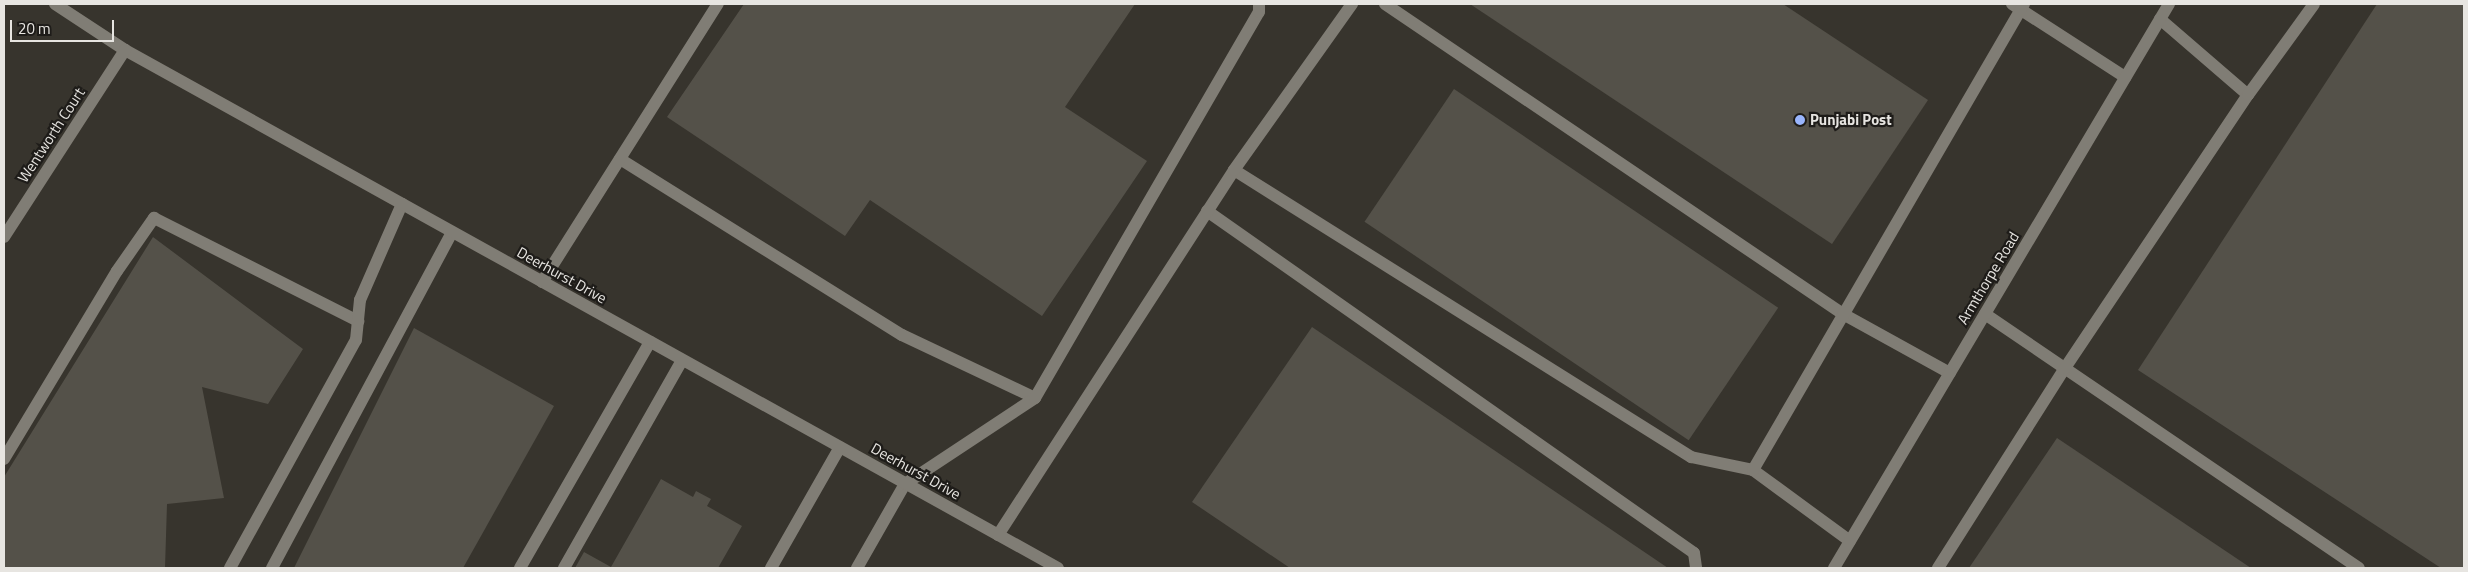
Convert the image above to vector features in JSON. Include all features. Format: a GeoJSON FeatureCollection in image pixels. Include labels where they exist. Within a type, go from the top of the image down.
{"type":"FeatureCollection","features":[{"type":"Feature","properties":{"kind":"street","name":"Deerhurst Drive"},"geometry":{"type":"LineString","coordinates":[[55,4],[125,50],[1058,568]]}},
{"type":"Feature","properties":{"kind":"street"},"geometry":{"type":"LineString","coordinates":[[542,282],[718,4]]}},
{"type":"Feature","properties":{"kind":"street"},"geometry":{"type":"LineString","coordinates":[[857,568],[905,484],[1034,398],[1259,12],[1259,4]]}},
{"type":"Feature","properties":{"kind":"street"},"geometry":{"type":"LineString","coordinates":[[998,535],[1234,170],[1352,4]]}},
{"type":"Feature","properties":{"kind":"street"},"geometry":{"type":"LineString","coordinates":[[1385,4],[1844,314],[1950,373]]}},
{"type":"Feature","properties":{"kind":"street","name":"Armthorpe Road"},"geometry":{"type":"LineString","coordinates":[[1834,568],[2168,4]]}},
{"type":"Feature","properties":{"kind":"street"},"geometry":{"type":"LineString","coordinates":[[1938,568],[2065,368],[2248,95],[2314,4]]}},
{"type":"Feature","properties":{"kind":"street"},"geometry":{"type":"LineString","coordinates":[[1753,470],[2019,6],[2125,77]]}},
{"type":"Feature","properties":{"kind":"street"},"geometry":{"type":"LineString","coordinates":[[2160,19],[2248,95]]}},
{"type":"Feature","properties":{"kind":"street","name":"Wentworth Court"},"geometry":{"type":"LineString","coordinates":[[4,237],[125,50]]}},
{"type":"Feature","properties":{"kind":"street"},"geometry":{"type":"LineString","coordinates":[[620,159],[902,335],[1034,398]]}},
{"type":"Feature","properties":{"kind":"street"},"geometry":{"type":"LineString","coordinates":[[1234,170],[1691,457],[1753,470],[1850,542]]}},
{"type":"Feature","properties":{"kind":"street"},"geometry":{"type":"LineString","coordinates":[[230,568],[356,340],[360,300],[402,204]]}},
{"type":"Feature","properties":{"kind":"street"},"geometry":{"type":"LineString","coordinates":[[1208,210],[1694,553],[1696,568]]}},
{"type":"Feature","properties":{"kind":"street"},"geometry":{"type":"LineString","coordinates":[[4,459],[117,271],[154,218],[358,321]]}},
{"type":"Feature","properties":{"kind":"street"},"geometry":{"type":"LineString","coordinates":[[272,568],[452,232]]}},
{"type":"Feature","properties":{"kind":"street"},"geometry":{"type":"LineString","coordinates":[[1985,314],[2359,568]]}},
{"type":"Feature","properties":{"kind":"street"},"geometry":{"type":"LineString","coordinates":[[520,568],[650,342]]}},
{"type":"Feature","properties":{"kind":"street"},"geometry":{"type":"LineString","coordinates":[[564,568],[682,360]]}},
{"type":"Feature","properties":{"kind":"street"},"geometry":{"type":"LineString","coordinates":[[772,568],[840,448]]}},
{"type":"Feature","properties":{"kind":"building"},"geometry":{"type":"Polygon","coordinates":[[[744,4],[1135,4],[1065,107],[1147,161],[1042,316],[870,200],[845,236],[667,117],[744,4]]]}},
{"type":"Feature","properties":{"kind":"building"},"geometry":{"type":"Polygon","coordinates":[[[1470,4],[1783,4],[1928,100],[1832,244],[1470,4]]]}},
{"type":"Feature","properties":{"kind":"building"},"geometry":{"type":"Polygon","coordinates":[[[2377,4],[2464,4],[2464,568],[2441,568],[2138,370],[2377,4]]]}},
{"type":"Feature","properties":{"kind":"building"},"geometry":{"type":"Polygon","coordinates":[[[1454,89],[1778,308],[1689,440],[1365,222],[1454,89]]]}},
{"type":"Feature","properties":{"kind":"building"},"geometry":{"type":"Polygon","coordinates":[[[153,237],[303,349],[268,404],[202,387],[224,498],[167,504],[165,568],[4,568],[4,477],[153,237]]]}},
{"type":"Feature","properties":{"kind":"building"},"geometry":{"type":"Polygon","coordinates":[[[1312,327],[1668,568],[1290,568],[1192,502],[1312,327]]]}},
{"type":"Feature","properties":{"kind":"building"},"geometry":{"type":"Polygon","coordinates":[[[414,328],[554,406],[463,568],[294,568],[414,328]]]}},
{"type":"Feature","properties":{"kind":"building"},"geometry":{"type":"Polygon","coordinates":[[[2057,438],[2251,568],[1969,568],[2057,438]]]}},
{"type":"Feature","properties":{"kind":"building"},"geometry":{"type":"Polygon","coordinates":[[[661,479],[693,497],[696,491],[711,499],[707,506],[742,526],[718,568],[575,568],[584,552],[611,567],[661,479]]]}},
{"type":"Feature","properties":{"kind":"place","name":"Punjabi Post"},"geometry":{"type":"Point","coordinates":[1800,120]}}]}
